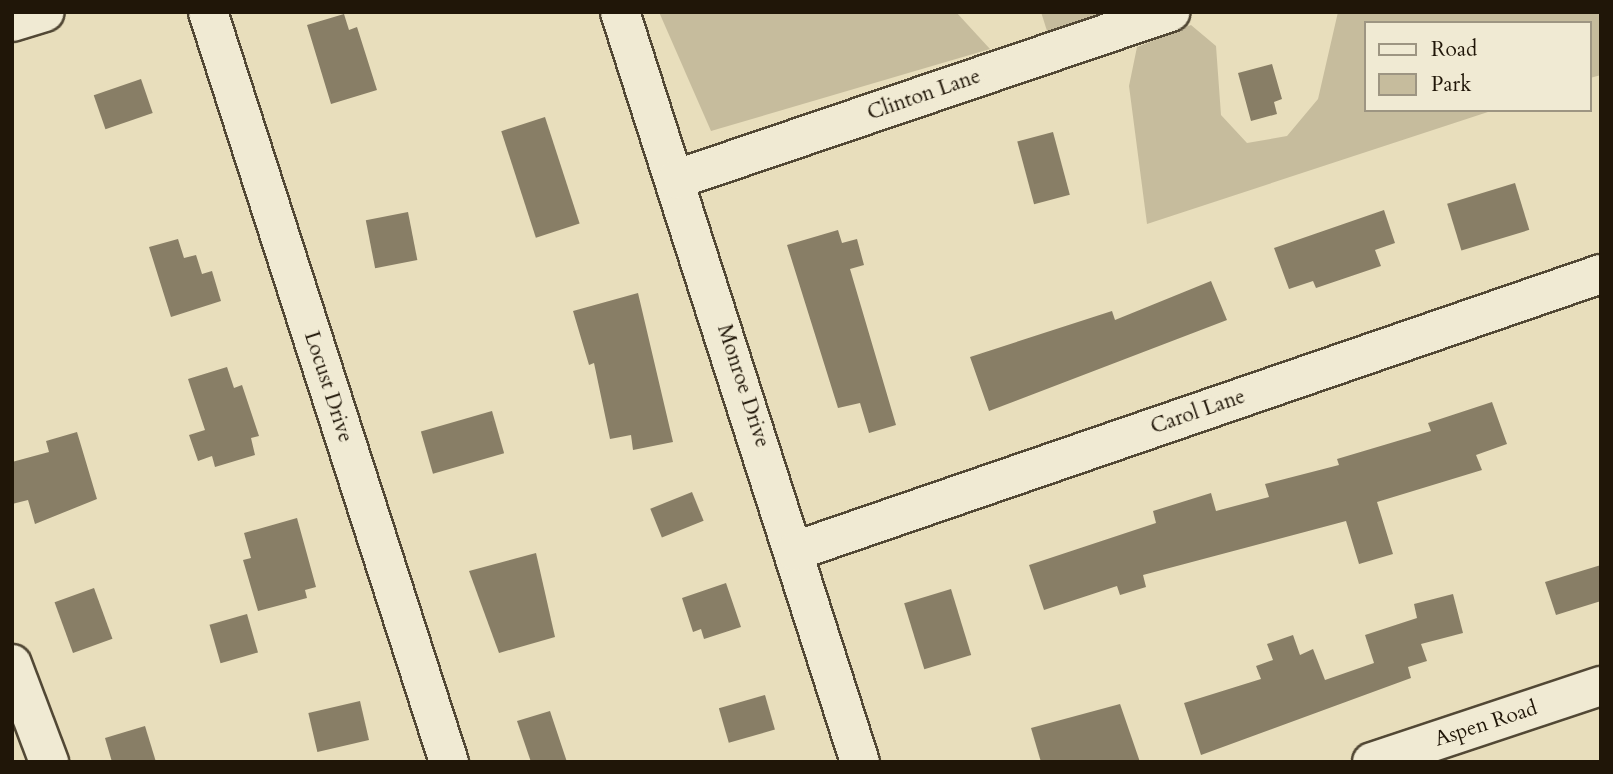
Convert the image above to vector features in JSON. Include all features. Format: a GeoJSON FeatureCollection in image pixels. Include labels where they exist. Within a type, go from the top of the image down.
{"type":"FeatureCollection","features":[{"type":"Feature","properties":{"kind":"street"},"geometry":{"type":"LineString","coordinates":[[12,22],[44,12]]}},
{"type":"Feature","properties":{"kind":"street","name":"Locust Drive"},"geometry":{"type":"LineString","coordinates":[[208,12],[449,762]]}},
{"type":"Feature","properties":{"kind":"street","name":"Monroe Drive"},"geometry":{"type":"LineString","coordinates":[[620,12],[677,179],[860,762]]}},
{"type":"Feature","properties":{"kind":"street","name":"Clinton Lane"},"geometry":{"type":"LineString","coordinates":[[677,179],[1170,12]]}},
{"type":"Feature","properties":{"kind":"street","name":"Carol Lane"},"geometry":{"type":"LineString","coordinates":[[795,551],[1601,274]]}},
{"type":"Feature","properties":{"kind":"street"},"geometry":{"type":"LineString","coordinates":[[12,664],[49,762]]}},
{"type":"Feature","properties":{"kind":"street","name":"Aspen Road"},"geometry":{"type":"LineString","coordinates":[[1372,762],[1601,686]]}},
{"type":"Feature","properties":{"kind":"green space"},"geometry":{"type":"Polygon","coordinates":[[[659,12],[956,12],[990,49],[711,131],[659,12]]]}},
{"type":"Feature","properties":{"kind":"green space"},"geometry":{"type":"Polygon","coordinates":[[[1041,12],[1109,12],[1048,34],[1041,12]]]}},
{"type":"Feature","properties":{"kind":"green space"},"geometry":{"type":"Polygon","coordinates":[[[1338,12],[1601,12],[1601,75],[1592,77],[1592,21],[1364,21],[1364,112],[1488,112],[1147,224],[1129,86],[1137,47],[1191,25],[1216,46],[1221,115],[1247,143],[1287,136],[1318,99],[1338,12]]]}},
{"type":"Feature","properties":{"kind":"building"},"geometry":{"type":"Polygon","coordinates":[[[344,14],[349,30],[357,27],[377,90],[331,104],[307,25],[344,14]]]}},
{"type":"Feature","properties":{"kind":"building"},"geometry":{"type":"Polygon","coordinates":[[[1272,64],[1282,99],[1274,102],[1277,114],[1251,121],[1238,73],[1272,64]]]}},
{"type":"Feature","properties":{"kind":"building"},"geometry":{"type":"Polygon","coordinates":[[[141,79],[153,113],[105,129],[94,95],[141,79]]]}},
{"type":"Feature","properties":{"kind":"building"},"geometry":{"type":"Polygon","coordinates":[[[545,117],[580,224],[536,238],[501,131],[545,117]]]}},
{"type":"Feature","properties":{"kind":"building"},"geometry":{"type":"Polygon","coordinates":[[[1053,132],[1070,195],[1034,204],[1017,142],[1053,132]]]}},
{"type":"Feature","properties":{"kind":"building"},"geometry":{"type":"Polygon","coordinates":[[[1515,183],[1529,230],[1461,251],[1447,204],[1515,183]]]}},
{"type":"Feature","properties":{"kind":"building"},"geometry":{"type":"Polygon","coordinates":[[[1384,210],[1395,243],[1375,250],[1381,266],[1316,288],[1313,281],[1289,289],[1274,248],[1384,210]]]}},
{"type":"Feature","properties":{"kind":"building"},"geometry":{"type":"Polygon","coordinates":[[[408,212],[417,260],[375,268],[366,220],[408,212]]]}},
{"type":"Feature","properties":{"kind":"building"},"geometry":{"type":"Polygon","coordinates":[[[838,230],[842,243],[857,239],[864,265],[850,269],[896,425],[869,433],[860,403],[838,408],[787,245],[838,230]]]}},
{"type":"Feature","properties":{"kind":"building"},"geometry":{"type":"Polygon","coordinates":[[[178,239],[184,258],[196,255],[202,274],[212,271],[221,301],[171,317],[149,247],[178,239]]]}},
{"type":"Feature","properties":{"kind":"building"},"geometry":{"type":"Polygon","coordinates":[[[1211,281],[1227,320],[989,411],[970,357],[1112,311],[1115,320],[1211,281]]]}},
{"type":"Feature","properties":{"kind":"building"},"geometry":{"type":"Polygon","coordinates":[[[638,293],[673,442],[633,450],[631,435],[610,439],[594,363],[589,365],[573,311],[638,293]]]}},
{"type":"Feature","properties":{"kind":"building"},"geometry":{"type":"Polygon","coordinates":[[[227,367],[234,388],[242,385],[259,436],[251,438],[255,455],[215,467],[212,456],[198,461],[189,435],[205,430],[188,379],[227,367]]]}},
{"type":"Feature","properties":{"kind":"building"},"geometry":{"type":"Polygon","coordinates":[[[1492,402],[1507,444],[1476,455],[1482,470],[1377,502],[1393,554],[1359,564],[1346,521],[1143,575],[1146,587],[1120,595],[1117,586],[1044,610],[1029,565],[1156,523],[1153,511],[1211,493],[1216,511],[1269,497],[1265,484],[1339,465],[1337,459],[1431,431],[1428,423],[1492,402]]]}},
{"type":"Feature","properties":{"kind":"building"},"geometry":{"type":"Polygon","coordinates":[[[492,411],[504,453],[433,474],[421,431],[492,411]]]}},
{"type":"Feature","properties":{"kind":"building"},"geometry":{"type":"Polygon","coordinates":[[[77,432],[97,499],[35,524],[28,500],[12,504],[12,462],[49,452],[46,441],[77,432]]]}},
{"type":"Feature","properties":{"kind":"building"},"geometry":{"type":"Polygon","coordinates":[[[692,492],[704,521],[662,538],[650,509],[692,492]]]}},
{"type":"Feature","properties":{"kind":"building"},"geometry":{"type":"Polygon","coordinates":[[[297,518],[316,587],[305,590],[307,598],[258,611],[243,560],[251,558],[244,533],[297,518]]]}},
{"type":"Feature","properties":{"kind":"building"},"geometry":{"type":"Polygon","coordinates":[[[536,553],[555,637],[499,653],[469,571],[536,553]]]}},
{"type":"Feature","properties":{"kind":"building"},"geometry":{"type":"Polygon","coordinates":[[[1601,565],[1601,601],[1556,615],[1545,582],[1601,565]]]}},
{"type":"Feature","properties":{"kind":"building"},"geometry":{"type":"Polygon","coordinates":[[[726,583],[741,627],[704,639],[701,629],[693,632],[682,598],[726,583]]]}},
{"type":"Feature","properties":{"kind":"building"},"geometry":{"type":"Polygon","coordinates":[[[94,588],[112,639],[73,653],[55,602],[94,588]]]}},
{"type":"Feature","properties":{"kind":"building"},"geometry":{"type":"Polygon","coordinates":[[[951,589],[971,655],[924,669],[904,603],[951,589]]]}},
{"type":"Feature","properties":{"kind":"building"},"geometry":{"type":"Polygon","coordinates":[[[1453,594],[1463,633],[1421,644],[1427,661],[1408,667],[1411,678],[1201,755],[1184,703],[1261,679],[1256,666],[1273,660],[1267,644],[1293,635],[1300,655],[1313,649],[1325,680],[1374,663],[1365,635],[1417,618],[1414,604],[1453,594]]]}},
{"type":"Feature","properties":{"kind":"building"},"geometry":{"type":"Polygon","coordinates":[[[247,614],[258,652],[221,663],[210,625],[247,614]]]}},
{"type":"Feature","properties":{"kind":"building"},"geometry":{"type":"Polygon","coordinates":[[[765,695],[775,730],[729,743],[719,708],[765,695]]]}},
{"type":"Feature","properties":{"kind":"building"},"geometry":{"type":"Polygon","coordinates":[[[360,701],[369,740],[317,752],[308,713],[360,701]]]}},
{"type":"Feature","properties":{"kind":"building"},"geometry":{"type":"Polygon","coordinates":[[[1120,704],[1140,762],[1041,762],[1031,728],[1120,704]]]}},
{"type":"Feature","properties":{"kind":"building"},"geometry":{"type":"Polygon","coordinates":[[[550,711],[567,762],[531,762],[517,721],[550,711]]]}},
{"type":"Feature","properties":{"kind":"building"},"geometry":{"type":"Polygon","coordinates":[[[145,726],[156,762],[112,762],[105,738],[145,726]]]}}]}
